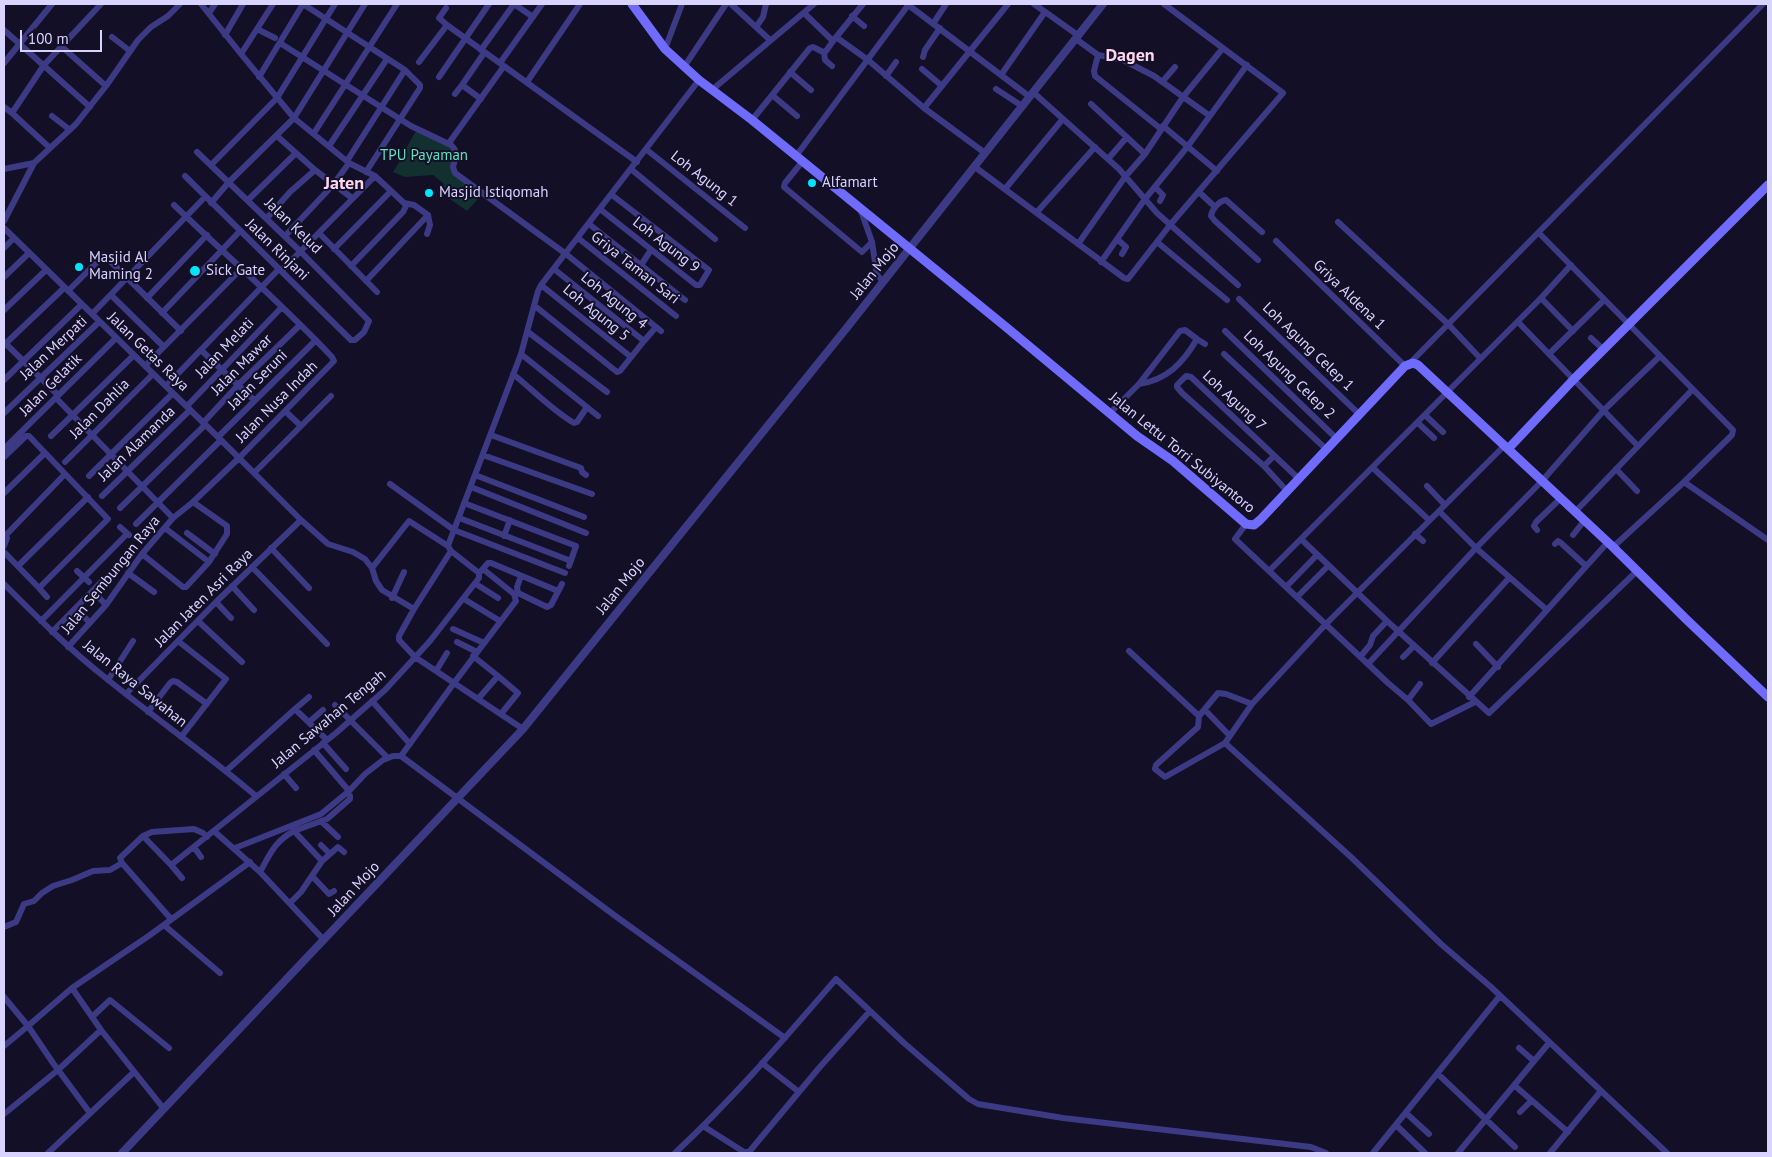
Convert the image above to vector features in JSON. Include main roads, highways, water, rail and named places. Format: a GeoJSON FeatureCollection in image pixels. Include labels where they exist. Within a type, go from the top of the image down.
{"type":"FeatureCollection","features":[{"type":"Feature","properties":{"kind":"main road","name":"Jalan Lettu Torri Subiyantoro"},"geometry":{"type":"LineString","coordinates":[[632,4],[665,48],[699,80],[752,120],[1137,436],[1173,461],[1246,524],[1251,526],[1257,523],[1408,364],[1418,365],[1507,447]]}},
{"type":"Feature","properties":{"kind":"main road"},"geometry":{"type":"LineString","coordinates":[[1768,186],[1507,447],[1584,521],[1611,544],[1768,697]]}},
{"type":"Feature","properties":{"kind":"place","name":"Alfamart"},"geometry":{"type":"Point","coordinates":[812,183]}},
{"type":"Feature","properties":{"kind":"place","name":"Masjid Istiqomah"},"geometry":{"type":"Point","coordinates":[429,193]}},
{"type":"Feature","properties":{"kind":"place","name":"Masjid Al Maming 2"},"geometry":{"type":"Point","coordinates":[79,267]}},
{"type":"Feature","properties":{"kind":"place","name":"Sick Gate"},"geometry":{"type":"Point","coordinates":[195,271]}},
{"type":"Feature","properties":{"kind":"district","name":"Dagen"},"geometry":{"type":"Point","coordinates":[1130,56]}},
{"type":"Feature","properties":{"kind":"district","name":"Jaten"},"geometry":{"type":"Point","coordinates":[344,184]}},
{"type":"Feature","properties":{"kind":"park label","name":"TPU Payaman"},"geometry":{"type":"Point","coordinates":[424,156]}}]}
